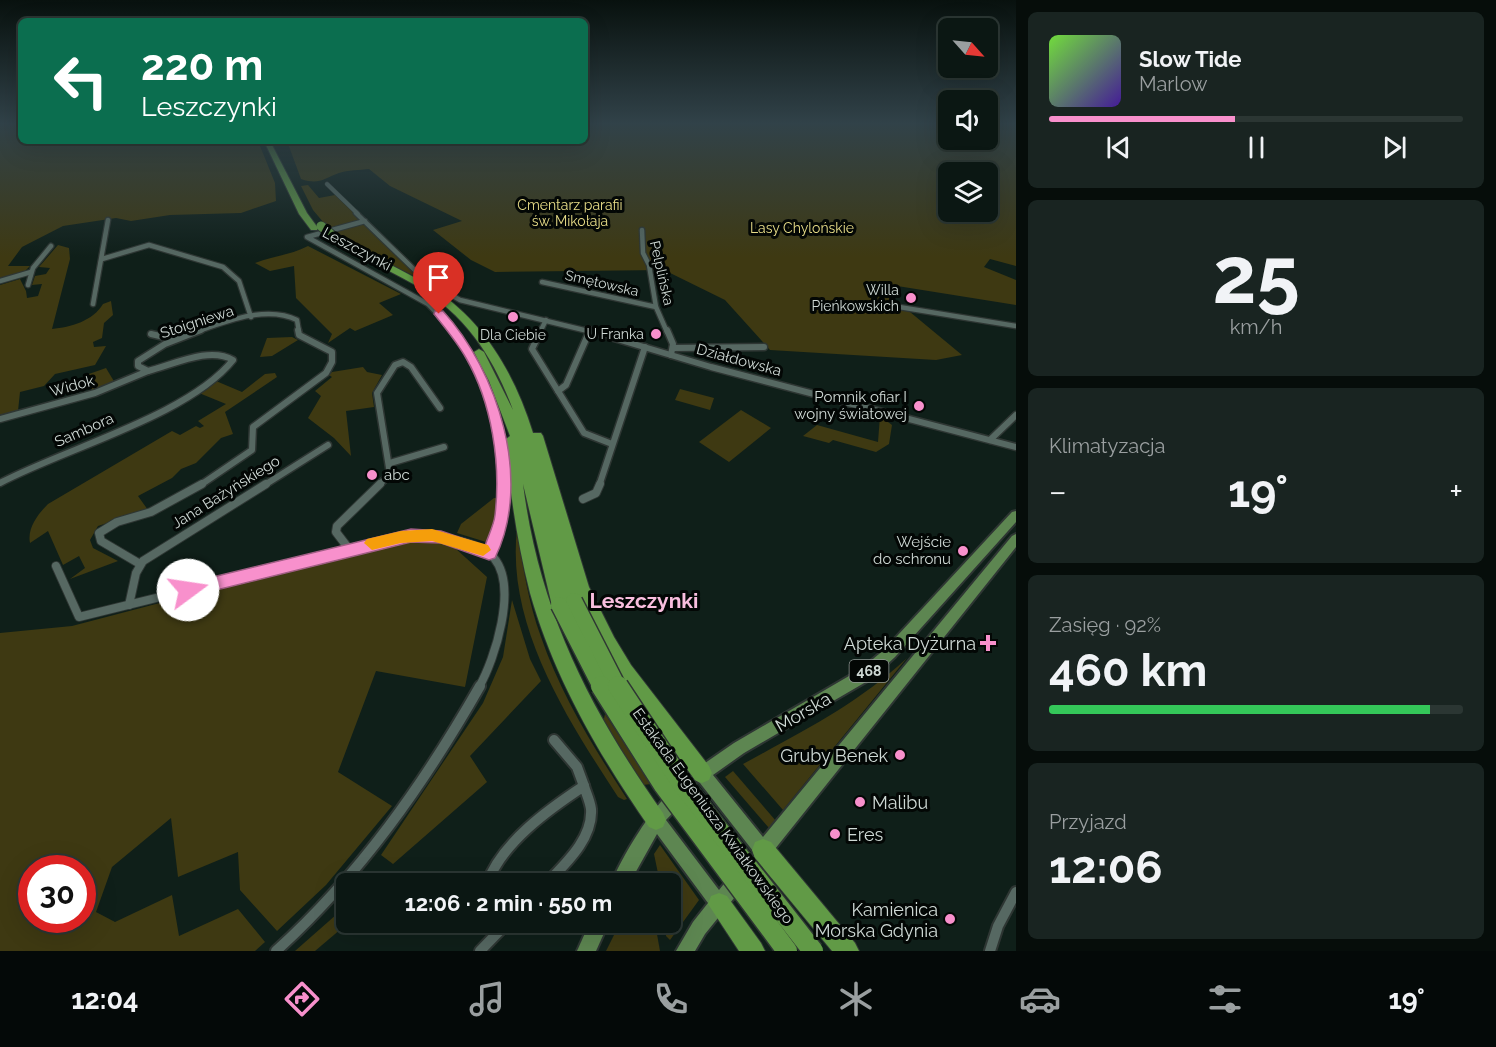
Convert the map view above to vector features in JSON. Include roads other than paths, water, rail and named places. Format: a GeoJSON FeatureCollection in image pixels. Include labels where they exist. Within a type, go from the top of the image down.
{"type":"FeatureCollection","features":[{"type":"Feature","properties":{"kind":"highway","name":"Estakada Eugeniusza Kwiatkowskiego"},"geometry":{"type":"LineString","coordinates":[[281,168],[303,214],[332,239],[420,292],[447,312],[471,340],[488,365],[520,448],[566,603],[596,682],[634,746],[788,951]]}},
{"type":"Feature","properties":{"kind":"highway","name":"Estakada Eugeniusza Kwiatkowskiego"},"geometry":{"type":"LineString","coordinates":[[288,168],[309,210],[332,239],[427,288],[451,305],[488,348],[516,400],[531,441],[566,603],[639,723],[813,951]]}},
{"type":"Feature","properties":{"kind":"highway"},"geometry":{"type":"LineString","coordinates":[[516,400],[540,442],[581,588],[608,644],[625,671],[702,773]]}},
{"type":"Feature","properties":{"kind":"highway"},"geometry":{"type":"LineString","coordinates":[[509,417],[516,496],[534,583],[555,644],[577,692],[620,768],[656,820]]}},
{"type":"Feature","properties":{"kind":"highway"},"geometry":{"type":"LineString","coordinates":[[577,692],[625,671]]}},
{"type":"Feature","properties":{"kind":"highway"},"geometry":{"type":"LineString","coordinates":[[763,850],[847,951]]}},
{"type":"Feature","properties":{"kind":"highway"},"geometry":{"type":"LineString","coordinates":[[719,904],[753,951]]}},
{"type":"Feature","properties":{"kind":"main road","name":"Morska"},"geometry":{"type":"LineString","coordinates":[[625,873],[656,820],[682,790],[702,773],[739,748],[838,692],[874,667],[890,653],[1016,515]]}},
{"type":"Feature","properties":{"kind":"main road","name":"468"},"geometry":{"type":"LineString","coordinates":[[685,951],[719,904],[1016,539]]}},
{"type":"Feature","properties":{"kind":"main road"},"geometry":{"type":"LineString","coordinates":[[702,773],[763,850]]}},
{"type":"Feature","properties":{"kind":"main road"},"geometry":{"type":"LineString","coordinates":[[656,820],[719,904]]}},
{"type":"Feature","properties":{"kind":"main road"},"geometry":{"type":"LineString","coordinates":[[586,951],[595,933]]}},
{"type":"Feature","properties":{"kind":"street","name":"Leszczynki"},"geometry":{"type":"LineString","coordinates":[[327,184],[426,281],[456,298]]}},
{"type":"Feature","properties":{"kind":"street"},"geometry":{"type":"LineString","coordinates":[[93,304],[108,220]]}},
{"type":"Feature","properties":{"kind":"street","name":"Leszczynki"},"geometry":{"type":"LineString","coordinates":[[365,221],[307,237],[428,304],[449,324],[465,345],[495,415],[501,446],[502,517],[489,554]]}},
{"type":"Feature","properties":{"kind":"street","name":"Pelplińska"},"geometry":{"type":"LineString","coordinates":[[642,230],[643,253],[649,266],[656,307],[672,351]]}},
{"type":"Feature","properties":{"kind":"street"},"geometry":{"type":"LineString","coordinates":[[102,259],[149,245],[225,268],[234,273],[242,283],[251,317]]}},
{"type":"Feature","properties":{"kind":"street"},"geometry":{"type":"LineString","coordinates":[[28,285],[31,272],[51,246]]}},
{"type":"Feature","properties":{"kind":"street"},"geometry":{"type":"LineString","coordinates":[[0,281],[31,272]]}},
{"type":"Feature","properties":{"kind":"street","name":"Smętowska"},"geometry":{"type":"LineString","coordinates":[[542,282],[656,307]]}},
{"type":"Feature","properties":{"kind":"street","name":"Działdowska"},"geometry":{"type":"LineString","coordinates":[[456,298],[590,330],[645,347],[672,351],[1016,447]]}},
{"type":"Feature","properties":{"kind":"street"},"geometry":{"type":"LineString","coordinates":[[893,306],[1016,326]]}},
{"type":"Feature","properties":{"kind":"street","name":"Stoigniewa"},"geometry":{"type":"LineString","coordinates":[[148,371],[138,366],[139,359],[173,339],[251,317],[276,313],[297,320]]}},
{"type":"Feature","properties":{"kind":"street"},"geometry":{"type":"LineString","coordinates":[[129,605],[140,564],[101,542],[99,533],[107,526],[140,517],[159,508],[245,458],[252,450],[250,436],[258,421],[329,370],[334,362],[332,352],[299,335],[297,320]]}},
{"type":"Feature","properties":{"kind":"street"},"geometry":{"type":"LineString","coordinates":[[546,320],[532,349],[584,434],[612,444]]}},
{"type":"Feature","properties":{"kind":"street"},"geometry":{"type":"LineString","coordinates":[[558,391],[566,385],[590,330]]}},
{"type":"Feature","properties":{"kind":"street"},"geometry":{"type":"LineString","coordinates":[[151,334],[173,339]]}},
{"type":"Feature","properties":{"kind":"street"},"geometry":{"type":"LineString","coordinates":[[583,499],[596,493],[599,488],[645,347]]}},
{"type":"Feature","properties":{"kind":"street"},"geometry":{"type":"LineString","coordinates":[[672,351],[764,347]]}},
{"type":"Feature","properties":{"kind":"street","name":"Sambora"},"geometry":{"type":"LineString","coordinates":[[0,483],[179,403],[227,369],[231,358],[214,354],[148,371]]}},
{"type":"Feature","properties":{"kind":"street"},"geometry":{"type":"LineString","coordinates":[[349,549],[336,532],[337,526],[388,478],[390,463],[377,393],[395,365],[403,362],[411,367],[441,408]]}},
{"type":"Feature","properties":{"kind":"street","name":"Widok"},"geometry":{"type":"LineString","coordinates":[[0,419],[95,393],[148,371]]}},
{"type":"Feature","properties":{"kind":"street"},"geometry":{"type":"LineString","coordinates":[[990,440],[1016,415]]}},
{"type":"Feature","properties":{"kind":"street","name":"Jana Bażyńskiego"},"geometry":{"type":"LineString","coordinates":[[140,564],[328,445]]}},
{"type":"Feature","properties":{"kind":"street"},"geometry":{"type":"LineString","coordinates":[[390,463],[444,447]]}},
{"type":"Feature","properties":{"kind":"street"},"geometry":{"type":"LineString","coordinates":[[56,566],[79,617],[349,549],[421,535],[441,537],[489,554],[499,565],[502,580],[501,620],[494,656],[485,677],[462,716],[371,853],[315,916],[276,951]]}},
{"type":"Feature","properties":{"kind":"street"},"geometry":{"type":"LineString","coordinates":[[554,740],[577,767],[591,810],[586,833],[566,864],[557,873]]}},
{"type":"Feature","properties":{"kind":"street"},"geometry":{"type":"LineString","coordinates":[[492,873],[496,862],[559,802],[584,786]]}},
{"type":"Feature","properties":{"kind":"street"},"geometry":{"type":"LineString","coordinates":[[990,951],[998,926],[1016,892]]}},
{"type":"Feature","properties":{"kind":"street"},"geometry":{"type":"LineString","coordinates":[[480,951],[497,933]]}},
{"type":"Feature","properties":{"kind":"place","name":"Willa Pieńkowskich"},"geometry":{"type":"Point","coordinates":[911,298]}},
{"type":"Feature","properties":{"kind":"place","name":"Dla Ciebie"},"geometry":{"type":"Point","coordinates":[513,317]}},
{"type":"Feature","properties":{"kind":"place","name":"U Franka"},"geometry":{"type":"Point","coordinates":[656,334]}},
{"type":"Feature","properties":{"kind":"place","name":"Pomnik ofiar I wojny światowej"},"geometry":{"type":"Point","coordinates":[919,406]}},
{"type":"Feature","properties":{"kind":"place","name":"abc"},"geometry":{"type":"Point","coordinates":[372,475]}},
{"type":"Feature","properties":{"kind":"place","name":"Wejście do schronu"},"geometry":{"type":"Point","coordinates":[963,551]}},
{"type":"Feature","properties":{"kind":"place","name":"Apteka Dyżurna"},"geometry":{"type":"Point","coordinates":[988,643]}},
{"type":"Feature","properties":{"kind":"place","name":"Gruby Benek"},"geometry":{"type":"Point","coordinates":[900,755]}},
{"type":"Feature","properties":{"kind":"place","name":"Malibu"},"geometry":{"type":"Point","coordinates":[860,802]}},
{"type":"Feature","properties":{"kind":"place","name":"Eres"},"geometry":{"type":"Point","coordinates":[835,834]}},
{"type":"Feature","properties":{"kind":"place","name":"Kamienica Morska Gdynia"},"geometry":{"type":"Point","coordinates":[950,919]}},
{"type":"Feature","properties":{"kind":"district","name":"Leszczynki"},"geometry":{"type":"Point","coordinates":[644,600]}},
{"type":"Feature","properties":{"kind":"park label","name":"Cmentarz parafii św. Mikołaja"},"geometry":{"type":"Point","coordinates":[570,214]}},
{"type":"Feature","properties":{"kind":"park label","name":"Lasy Chylońskie"},"geometry":{"type":"Point","coordinates":[802,228]}}]}
